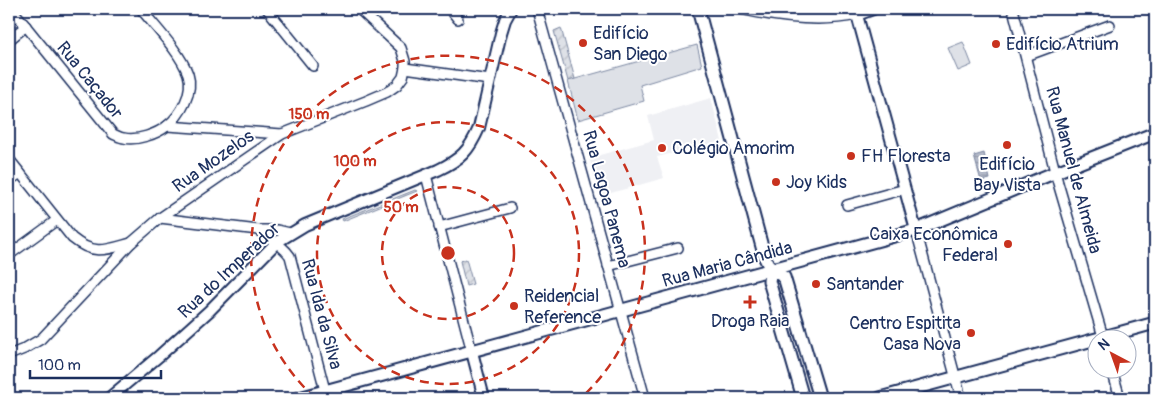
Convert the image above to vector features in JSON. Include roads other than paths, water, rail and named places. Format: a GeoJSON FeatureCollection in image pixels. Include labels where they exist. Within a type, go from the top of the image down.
{"type":"FeatureCollection","features":[{"type":"Feature","properties":{"kind":"main road"},"geometry":{"type":"LineString","coordinates":[[698,9],[765,258],[771,270],[784,277],[820,398]]}},
{"type":"Feature","properties":{"kind":"main road","name":"Rua Maria Cândida"},"geometry":{"type":"LineString","coordinates":[[299,398],[327,395],[472,352],[916,230],[1155,133]]}},
{"type":"Feature","properties":{"kind":"main road"},"geometry":{"type":"LineString","coordinates":[[771,270],[769,281],[803,398]]}},
{"type":"Feature","properties":{"kind":"main road"},"geometry":{"type":"LineString","coordinates":[[1131,330],[1155,323]]}},
{"type":"Feature","properties":{"kind":"main road"},"geometry":{"type":"LineString","coordinates":[[880,398],[1086,343]]}},
{"type":"Feature","properties":{"kind":"street","name":"Rua Caçador"},"geometry":{"type":"LineString","coordinates":[[12,9],[113,134],[122,138],[149,135],[167,126],[186,101],[189,89],[189,76],[183,64],[141,9]]}},
{"type":"Feature","properties":{"kind":"street"},"geometry":{"type":"LineString","coordinates":[[267,9],[313,66]]}},
{"type":"Feature","properties":{"kind":"street"},"geometry":{"type":"LineString","coordinates":[[359,9],[401,48],[405,68],[490,80]]}},
{"type":"Feature","properties":{"kind":"street"},"geometry":{"type":"LineString","coordinates":[[450,9],[458,19]]}},
{"type":"Feature","properties":{"kind":"street","name":"Rua do Imperador"},"geometry":{"type":"LineString","coordinates":[[109,398],[209,311],[277,242],[290,233],[451,164],[466,152],[473,143],[479,128],[501,34],[511,9]]}},
{"type":"Feature","properties":{"kind":"street","name":"Rua Lagoa Panema"},"geometry":{"type":"LineString","coordinates":[[537,9],[645,398]]}},
{"type":"Feature","properties":{"kind":"street"},"geometry":{"type":"LineString","coordinates":[[740,9],[790,17],[836,18],[873,9]]}},
{"type":"Feature","properties":{"kind":"street","name":"Rua Manuel de Almeida"},"geometry":{"type":"LineString","coordinates":[[1013,9],[1056,172],[1102,330]]}},
{"type":"Feature","properties":{"kind":"street"},"geometry":{"type":"LineString","coordinates":[[856,12],[961,398]]}},
{"type":"Feature","properties":{"kind":"street"},"geometry":{"type":"LineString","coordinates":[[1026,56],[1110,25]]}},
{"type":"Feature","properties":{"kind":"street"},"geometry":{"type":"LineString","coordinates":[[9,40],[26,26]]}},
{"type":"Feature","properties":{"kind":"street","name":"Rua Mozelos"},"geometry":{"type":"LineString","coordinates":[[9,355],[41,339],[131,243],[160,218],[282,134],[387,92],[397,86],[403,77],[405,68]]}},
{"type":"Feature","properties":{"kind":"street"},"geometry":{"type":"LineString","coordinates":[[167,126],[282,134]]}},
{"type":"Feature","properties":{"kind":"street"},"geometry":{"type":"LineString","coordinates":[[9,159],[72,238],[88,249],[102,251],[131,243]]}},
{"type":"Feature","properties":{"kind":"street"},"geometry":{"type":"LineString","coordinates":[[9,181],[20,173]]}},
{"type":"Feature","properties":{"kind":"street"},"geometry":{"type":"LineString","coordinates":[[426,174],[484,398]]}},
{"type":"Feature","properties":{"kind":"street"},"geometry":{"type":"LineString","coordinates":[[847,205],[905,189]]}},
{"type":"Feature","properties":{"kind":"street"},"geometry":{"type":"LineString","coordinates":[[439,227],[510,208]]}},
{"type":"Feature","properties":{"kind":"street"},"geometry":{"type":"LineString","coordinates":[[160,218],[290,233]]}},
{"type":"Feature","properties":{"kind":"street"},"geometry":{"type":"LineString","coordinates":[[9,255],[57,220]]}},
{"type":"Feature","properties":{"kind":"street"},"geometry":{"type":"LineString","coordinates":[[258,230],[277,242]]}},
{"type":"Feature","properties":{"kind":"street","name":"Rua Ida da Silva"},"geometry":{"type":"LineString","coordinates":[[277,242],[290,256],[327,395]]}},
{"type":"Feature","properties":{"kind":"street"},"geometry":{"type":"LineString","coordinates":[[608,266],[678,248]]}},
{"type":"Feature","properties":{"kind":"street"},"geometry":{"type":"LineString","coordinates":[[1115,380],[1120,398]]}},
{"type":"Feature","properties":{"kind":"water"},"geometry":{"type":"Polygon","coordinates":[[[984,153],[990,179],[981,181],[974,156],[984,153]]]}},
{"type":"Feature","properties":{"kind":"place","name":"Edifício San Diego"},"geometry":{"type":"Point","coordinates":[583,43]}},
{"type":"Feature","properties":{"kind":"place","name":"Edifício Atrium"},"geometry":{"type":"Point","coordinates":[996,44]}},
{"type":"Feature","properties":{"kind":"place","name":"Edifício Bay Vista"},"geometry":{"type":"Point","coordinates":[1007,145]}},
{"type":"Feature","properties":{"kind":"place","name":"Colégio Amorim"},"geometry":{"type":"Point","coordinates":[662,148]}},
{"type":"Feature","properties":{"kind":"place","name":"FH Floresta"},"geometry":{"type":"Point","coordinates":[851,156]}},
{"type":"Feature","properties":{"kind":"place","name":"Joy Kids"},"geometry":{"type":"Point","coordinates":[776,182]}},
{"type":"Feature","properties":{"kind":"place","name":"Caixa Econômica Federal"},"geometry":{"type":"Point","coordinates":[1008,244]}},
{"type":"Feature","properties":{"kind":"place","name":"Santander"},"geometry":{"type":"Point","coordinates":[816,284]}},
{"type":"Feature","properties":{"kind":"place","name":"Droga Raia"},"geometry":{"type":"Point","coordinates":[750,302]}},
{"type":"Feature","properties":{"kind":"place","name":"Reidencial Reference"},"geometry":{"type":"Point","coordinates":[514,306]}},
{"type":"Feature","properties":{"kind":"place","name":"Centro Espitita Casa Nova"},"geometry":{"type":"Point","coordinates":[971,333]}}]}
